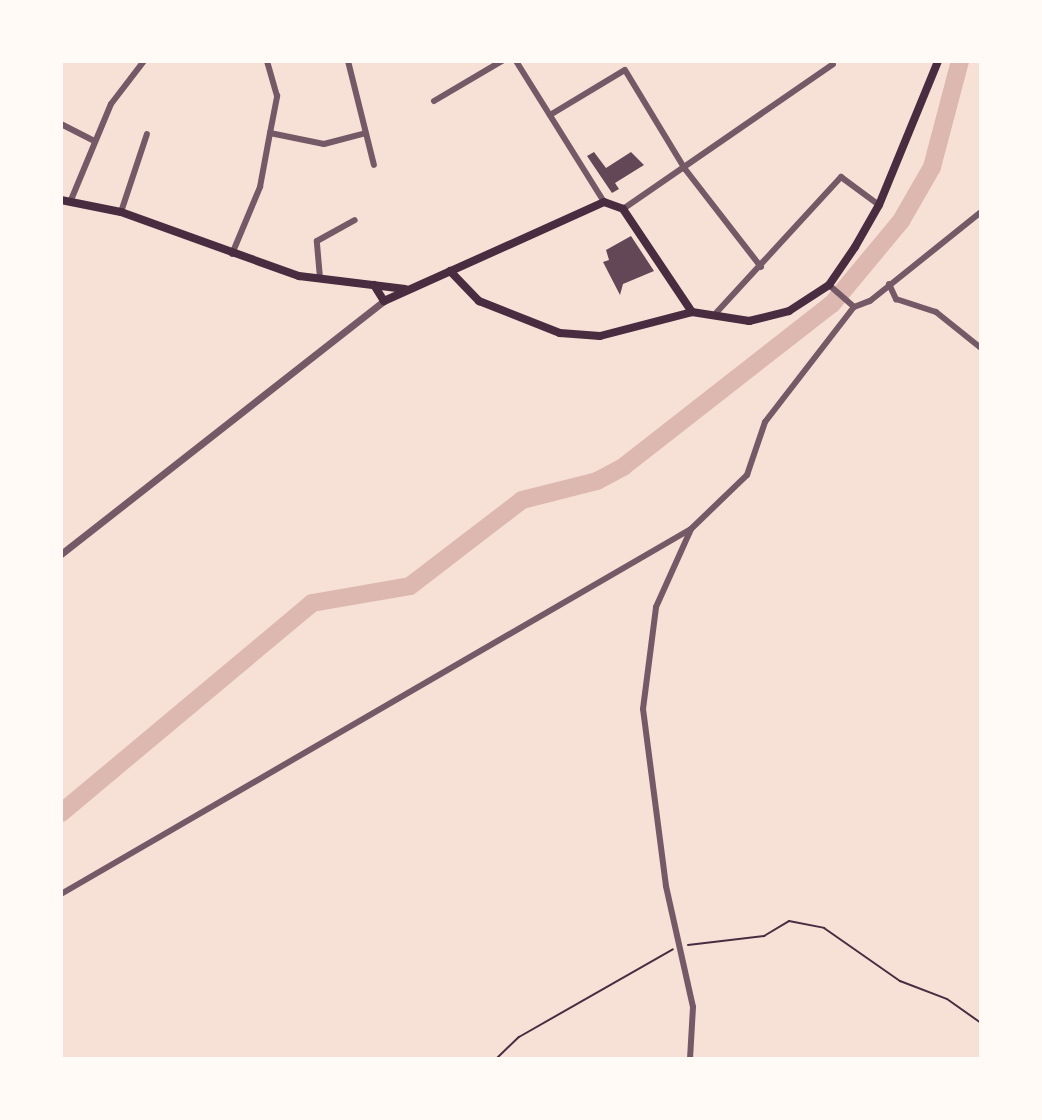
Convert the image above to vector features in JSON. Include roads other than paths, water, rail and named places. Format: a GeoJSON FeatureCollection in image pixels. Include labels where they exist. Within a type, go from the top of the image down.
{"type":"FeatureCollection","features":[{"type":"Feature","properties":{"kind":"main road"},"geometry":{"type":"LineString","coordinates":[[450,271],[479,302],[560,333],[600,336],[692,312],[762,320],[831,287],[879,205],[938,61]]}},
{"type":"Feature","properties":{"kind":"main road"},"geometry":{"type":"LineString","coordinates":[[61,200],[121,212],[232,254],[320,278],[406,289]]}},
{"type":"Feature","properties":{"kind":"main road"},"geometry":{"type":"LineString","coordinates":[[374,285],[384,301],[604,202],[623,209],[692,312]]}},
{"type":"Feature","properties":{"kind":"street"},"geometry":{"type":"LineString","coordinates":[[71,200],[111,104],[144,61]]}},
{"type":"Feature","properties":{"kind":"street"},"geometry":{"type":"LineString","coordinates":[[232,254],[260,187],[277,96],[267,61]]}},
{"type":"Feature","properties":{"kind":"street"},"geometry":{"type":"LineString","coordinates":[[348,61],[373,165]]}},
{"type":"Feature","properties":{"kind":"street"},"geometry":{"type":"LineString","coordinates":[[433,101],[502,61]]}},
{"type":"Feature","properties":{"kind":"street"},"geometry":{"type":"LineString","coordinates":[[516,61],[604,202]]}},
{"type":"Feature","properties":{"kind":"street"},"geometry":{"type":"LineString","coordinates":[[623,209],[685,169],[833,64]]}},
{"type":"Feature","properties":{"kind":"street"},"geometry":{"type":"LineString","coordinates":[[550,116],[625,70],[685,169],[761,267]]}},
{"type":"Feature","properties":{"kind":"street"},"geometry":{"type":"LineString","coordinates":[[61,124],[95,141]]}},
{"type":"Feature","properties":{"kind":"street"},"geometry":{"type":"LineString","coordinates":[[270,133],[324,144],[366,133]]}},
{"type":"Feature","properties":{"kind":"street"},"geometry":{"type":"LineString","coordinates":[[121,212],[147,134]]}},
{"type":"Feature","properties":{"kind":"street"},"geometry":{"type":"LineString","coordinates":[[716,313],[841,177],[879,205]]}},
{"type":"Feature","properties":{"kind":"street"},"geometry":{"type":"LineString","coordinates":[[61,894],[569,595],[691,529],[747,475],[765,422],[851,305],[889,284],[981,212]]}},
{"type":"Feature","properties":{"kind":"street"},"geometry":{"type":"LineString","coordinates":[[320,278],[317,241],[355,220]]}},
{"type":"Feature","properties":{"kind":"street"},"geometry":{"type":"LineString","coordinates":[[889,284],[896,299],[936,312],[981,348]]}},
{"type":"Feature","properties":{"kind":"street"},"geometry":{"type":"LineString","coordinates":[[831,287],[851,305]]}},
{"type":"Feature","properties":{"kind":"street"},"geometry":{"type":"LineString","coordinates":[[61,554],[384,301]]}},
{"type":"Feature","properties":{"kind":"street"},"geometry":{"type":"LineString","coordinates":[[690,1059],[693,1007],[666,886],[643,709],[656,607],[691,529]]}},
{"type":"Feature","properties":{"kind":"waterway"},"geometry":{"type":"LineString","coordinates":[[61,813],[312,603],[410,586],[522,500],[597,481],[623,467],[832,304],[901,221],[932,167],[960,61]]}}]}
